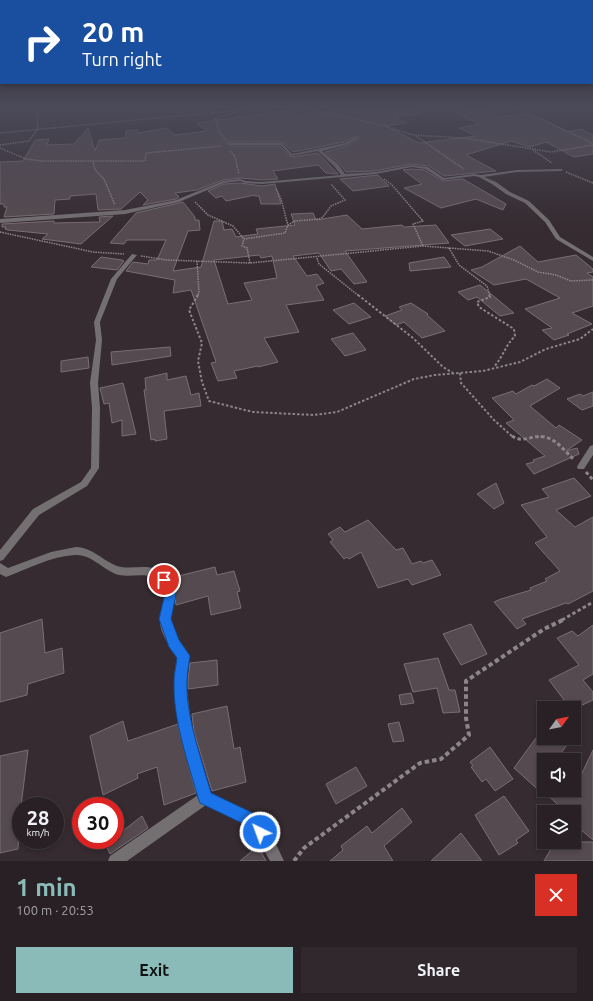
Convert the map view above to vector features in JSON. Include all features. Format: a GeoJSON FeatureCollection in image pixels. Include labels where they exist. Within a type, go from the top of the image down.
{"type":"FeatureCollection","features":[{"type":"Feature","properties":{"kind":"street"},"geometry":{"type":"LineString","coordinates":[[285,147],[291,155],[332,147]]}},
{"type":"Feature","properties":{"kind":"street"},"geometry":{"type":"LineString","coordinates":[[319,150],[336,165],[344,176]]}},
{"type":"Feature","properties":{"kind":"street"},"geometry":{"type":"LineString","coordinates":[[0,221],[122,213],[167,204],[223,182],[240,180],[251,183],[344,176],[376,173],[412,166],[426,168],[443,179],[509,172],[560,170]]}},
{"type":"Feature","properties":{"kind":"street"},"geometry":{"type":"LineString","coordinates":[[480,176],[508,193],[527,202],[547,221],[558,238],[593,259]]}},
{"type":"Feature","properties":{"kind":"street"},"geometry":{"type":"LineString","coordinates":[[0,557],[36,512],[84,484],[95,468],[96,408],[94,383],[99,340],[97,322],[114,279],[134,255]]}},
{"type":"Feature","properties":{"kind":"street"},"geometry":{"type":"LineString","coordinates":[[581,467],[593,448]]}},
{"type":"Feature","properties":{"kind":"street"},"geometry":{"type":"LineString","coordinates":[[0,567],[6,572],[76,551],[89,554],[114,570],[155,572],[164,580],[170,594],[165,619],[174,643],[184,656],[180,682],[183,707],[187,732],[205,798],[251,820],[269,845],[277,861]]}},
{"type":"Feature","properties":{"kind":"street"},"geometry":{"type":"LineString","coordinates":[[115,861],[205,798]]}},
{"type":"Feature","properties":{"kind":"path"},"geometry":{"type":"LineString","coordinates":[[0,148],[26,159],[42,161],[144,161],[146,153],[212,147]]}},
{"type":"Feature","properties":{"kind":"path"},"geometry":{"type":"LineString","coordinates":[[433,147],[474,175]]}},
{"type":"Feature","properties":{"kind":"path"},"geometry":{"type":"LineString","coordinates":[[521,147],[551,152],[580,147]]}},
{"type":"Feature","properties":{"kind":"path"},"geometry":{"type":"LineString","coordinates":[[93,161],[95,170],[104,179],[111,197],[114,200],[114,204],[122,213]]}},
{"type":"Feature","properties":{"kind":"path"},"geometry":{"type":"LineString","coordinates":[[376,173],[392,185],[423,220],[414,224],[423,246]]}},
{"type":"Feature","properties":{"kind":"path"},"geometry":{"type":"LineString","coordinates":[[288,225],[295,221],[319,219],[323,217],[331,206],[345,200],[331,184],[329,180],[331,177]]}},
{"type":"Feature","properties":{"kind":"path"},"geometry":{"type":"LineString","coordinates":[[244,239],[285,233],[288,225],[282,206],[282,198],[276,188],[279,181]]}},
{"type":"Feature","properties":{"kind":"path"},"geometry":{"type":"LineString","coordinates":[[188,196],[204,212],[229,223],[243,235],[244,239],[242,246],[247,248],[250,263]]}},
{"type":"Feature","properties":{"kind":"path"},"geometry":{"type":"LineString","coordinates":[[0,232],[93,252],[134,255],[167,260],[250,263],[317,258],[423,246],[448,247],[470,251],[488,251],[514,260],[538,272],[556,275],[571,281],[593,280]]}},
{"type":"Feature","properties":{"kind":"path"},"geometry":{"type":"LineString","coordinates":[[448,247],[456,262],[470,275],[487,286],[490,297],[477,302],[479,307],[514,329],[515,336],[506,345],[504,355],[493,368]]}},
{"type":"Feature","properties":{"kind":"path"},"geometry":{"type":"LineString","coordinates":[[317,258],[319,264],[328,272],[413,338],[443,367],[454,374]]}},
{"type":"Feature","properties":{"kind":"path"},"geometry":{"type":"LineString","coordinates":[[197,261],[199,293],[190,310],[202,343],[198,361],[202,382],[208,400],[253,412],[314,415],[337,412],[414,380],[435,375],[483,371],[520,362],[546,349],[580,339],[593,329]]}},
{"type":"Feature","properties":{"kind":"path"},"geometry":{"type":"LineString","coordinates":[[460,373],[461,383],[502,426],[516,438],[525,440],[540,436],[546,437],[566,451],[593,480]]}},
{"type":"Feature","properties":{"kind":"path"},"geometry":{"type":"LineString","coordinates":[[294,861],[304,848],[388,786],[420,763],[441,758],[469,735],[466,718],[466,681],[544,629],[570,618],[593,602]]}},
{"type":"Feature","properties":{"kind":"building"},"geometry":{"type":"Polygon","coordinates":[[[31,147],[94,147],[95,151],[96,147],[281,147],[291,157],[318,153],[338,174],[326,173],[318,165],[273,171],[278,179],[262,180],[240,178],[223,180],[197,190],[175,193],[179,197],[176,199],[143,205],[148,200],[140,192],[121,209],[98,210],[96,194],[70,196],[70,199],[55,200],[54,214],[4,217],[7,207],[4,207],[4,204],[0,204],[0,162],[23,161],[31,147]]]}},
{"type":"Feature","properties":{"kind":"building"},"geometry":{"type":"Polygon","coordinates":[[[288,147],[318,147],[293,152],[288,147]]]}},
{"type":"Feature","properties":{"kind":"building"},"geometry":{"type":"Polygon","coordinates":[[[343,147],[491,147],[466,155],[496,171],[444,176],[429,166],[412,164],[374,171],[346,172],[339,163],[325,152],[343,147]]]}},
{"type":"Feature","properties":{"kind":"building"},"geometry":{"type":"Polygon","coordinates":[[[556,147],[593,147],[593,154],[574,157],[556,147]]]}},
{"type":"Feature","properties":{"kind":"building"},"geometry":{"type":"Polygon","coordinates":[[[403,170],[424,170],[443,181],[463,179],[506,204],[503,210],[476,199],[441,208],[404,188],[422,184],[403,170]]]}},
{"type":"Feature","properties":{"kind":"building"},"geometry":{"type":"Polygon","coordinates":[[[378,175],[389,186],[353,191],[340,179],[378,175]]]}},
{"type":"Feature","properties":{"kind":"building"},"geometry":{"type":"Polygon","coordinates":[[[240,183],[262,186],[275,184],[281,204],[261,204],[259,196],[255,195],[226,201],[222,196],[216,198],[208,191],[224,184],[240,183]]]}},
{"type":"Feature","properties":{"kind":"building"},"geometry":{"type":"Polygon","coordinates":[[[183,202],[195,217],[195,220],[199,220],[200,230],[188,231],[173,271],[201,267],[214,221],[222,221],[224,230],[232,229],[236,237],[258,234],[256,229],[295,225],[291,214],[313,213],[316,220],[347,215],[362,229],[402,225],[404,227],[436,225],[449,243],[345,251],[367,282],[354,284],[341,269],[331,271],[319,253],[293,256],[307,276],[317,274],[324,283],[316,286],[324,300],[286,305],[299,332],[264,338],[278,362],[234,371],[237,378],[218,381],[211,363],[216,362],[191,290],[173,293],[175,280],[126,271],[133,262],[148,264],[149,260],[157,260],[166,240],[127,240],[124,244],[110,243],[136,213],[183,202]],[[259,255],[214,260],[228,304],[252,300],[244,283],[277,278],[272,256],[261,258],[259,255]]]}},
{"type":"Feature","properties":{"kind":"building"},"geometry":{"type":"Polygon","coordinates":[[[113,216],[81,244],[42,239],[48,234],[8,230],[5,229],[6,227],[2,227],[2,224],[54,221],[54,223],[100,222],[99,217],[113,216]]]}},
{"type":"Feature","properties":{"kind":"building"},"geometry":{"type":"Polygon","coordinates":[[[490,229],[503,239],[465,246],[451,235],[490,229]]]}},
{"type":"Feature","properties":{"kind":"building"},"geometry":{"type":"Polygon","coordinates":[[[520,246],[538,262],[576,255],[593,269],[593,272],[587,273],[593,277],[593,306],[572,313],[592,324],[567,334],[569,335],[554,340],[542,330],[552,328],[525,309],[560,298],[526,279],[494,285],[471,270],[482,267],[520,246]]]}},
{"type":"Feature","properties":{"kind":"building"},"geometry":{"type":"Polygon","coordinates":[[[101,257],[124,261],[117,270],[91,267],[101,257]]]}},
{"type":"Feature","properties":{"kind":"building"},"geometry":{"type":"Polygon","coordinates":[[[444,257],[451,267],[410,271],[409,263],[444,257]]]}},
{"type":"Feature","properties":{"kind":"building"},"geometry":{"type":"Polygon","coordinates":[[[480,285],[514,313],[500,316],[477,297],[468,300],[458,292],[480,285]]]}},
{"type":"Feature","properties":{"kind":"building"},"geometry":{"type":"Polygon","coordinates":[[[354,303],[371,317],[349,324],[333,310],[354,303]]]}},
{"type":"Feature","properties":{"kind":"building"},"geometry":{"type":"Polygon","coordinates":[[[411,303],[428,314],[427,315],[445,331],[422,338],[404,322],[396,325],[385,316],[402,310],[399,307],[411,303]]]}},
{"type":"Feature","properties":{"kind":"building"},"geometry":{"type":"Polygon","coordinates":[[[353,333],[366,350],[345,356],[331,339],[353,333]]]}},
{"type":"Feature","properties":{"kind":"building"},"geometry":{"type":"Polygon","coordinates":[[[170,347],[171,356],[112,365],[111,352],[170,347]]]}},
{"type":"Feature","properties":{"kind":"building"},"geometry":{"type":"Polygon","coordinates":[[[88,357],[89,368],[61,372],[61,361],[88,357]]]}},
{"type":"Feature","properties":{"kind":"building"},"geometry":{"type":"Polygon","coordinates":[[[167,373],[167,380],[186,376],[191,395],[199,393],[201,406],[164,411],[167,439],[155,441],[155,439],[151,440],[144,390],[146,390],[145,378],[167,373]]]}},
{"type":"Feature","properties":{"kind":"building"},"geometry":{"type":"Polygon","coordinates":[[[547,379],[560,388],[530,406],[556,428],[559,425],[582,440],[566,451],[577,448],[579,454],[534,474],[526,464],[534,462],[533,460],[545,456],[506,423],[514,420],[492,398],[513,391],[516,394],[547,379]]]}},
{"type":"Feature","properties":{"kind":"building"},"geometry":{"type":"Polygon","coordinates":[[[123,383],[136,434],[122,436],[122,420],[112,423],[109,403],[104,404],[100,388],[123,383]]]}},
{"type":"Feature","properties":{"kind":"building"},"geometry":{"type":"Polygon","coordinates":[[[593,392],[593,406],[582,410],[567,399],[580,394],[583,396],[593,392]]]}},
{"type":"Feature","properties":{"kind":"building"},"geometry":{"type":"Polygon","coordinates":[[[574,478],[591,496],[556,510],[575,527],[593,517],[593,591],[568,604],[566,603],[522,619],[526,624],[517,629],[494,602],[531,590],[530,588],[547,581],[545,579],[560,571],[535,543],[547,537],[521,505],[549,497],[542,489],[574,478]]]}},
{"type":"Feature","properties":{"kind":"building"},"geometry":{"type":"Polygon","coordinates":[[[496,483],[504,503],[494,509],[477,494],[496,483]]]}},
{"type":"Feature","properties":{"kind":"building"},"geometry":{"type":"Polygon","coordinates":[[[368,520],[396,550],[403,548],[412,564],[432,560],[441,575],[412,585],[408,579],[378,588],[361,552],[349,559],[347,557],[344,559],[330,542],[333,540],[328,534],[340,527],[345,532],[368,520]]]}},
{"type":"Feature","properties":{"kind":"building"},"geometry":{"type":"Polygon","coordinates":[[[215,567],[217,575],[234,571],[240,591],[237,592],[241,608],[211,615],[208,596],[176,605],[174,588],[170,578],[215,567]]]}},
{"type":"Feature","properties":{"kind":"building"},"geometry":{"type":"Polygon","coordinates":[[[42,619],[45,653],[62,648],[64,673],[28,684],[27,695],[0,702],[0,633],[42,619]]]}},
{"type":"Feature","properties":{"kind":"building"},"geometry":{"type":"Polygon","coordinates":[[[471,624],[487,654],[461,665],[443,634],[471,624]]]}},
{"type":"Feature","properties":{"kind":"building"},"geometry":{"type":"Polygon","coordinates":[[[593,625],[593,674],[583,680],[593,692],[593,700],[581,706],[581,701],[565,701],[549,680],[579,665],[557,638],[572,631],[578,636],[593,625]]]}},
{"type":"Feature","properties":{"kind":"building"},"geometry":{"type":"Polygon","coordinates":[[[438,658],[449,690],[455,690],[460,712],[443,713],[437,688],[413,692],[404,664],[438,658]]]}},
{"type":"Feature","properties":{"kind":"building"},"geometry":{"type":"Polygon","coordinates":[[[217,660],[218,685],[188,689],[190,663],[217,660]]]}},
{"type":"Feature","properties":{"kind":"building"},"geometry":{"type":"Polygon","coordinates":[[[411,693],[414,703],[401,705],[399,695],[411,693]]]}},
{"type":"Feature","properties":{"kind":"building"},"geometry":{"type":"Polygon","coordinates":[[[227,706],[234,749],[240,747],[246,782],[212,791],[194,732],[192,714],[227,706]]]}},
{"type":"Feature","properties":{"kind":"building"},"geometry":{"type":"Polygon","coordinates":[[[123,721],[128,741],[178,724],[196,793],[164,805],[157,767],[137,774],[138,778],[103,795],[90,736],[123,721]]]}},
{"type":"Feature","properties":{"kind":"building"},"geometry":{"type":"Polygon","coordinates":[[[399,722],[404,741],[393,742],[388,724],[399,722]]]}},
{"type":"Feature","properties":{"kind":"building"},"geometry":{"type":"Polygon","coordinates":[[[536,738],[537,745],[567,745],[561,753],[537,753],[537,789],[514,768],[536,738]]]}},
{"type":"Feature","properties":{"kind":"building"},"geometry":{"type":"Polygon","coordinates":[[[490,747],[513,779],[495,791],[486,779],[482,782],[471,767],[473,766],[470,762],[490,747]]]}},
{"type":"Feature","properties":{"kind":"building"},"geometry":{"type":"Polygon","coordinates":[[[28,750],[22,797],[12,797],[12,849],[18,849],[0,853],[0,756],[28,750]]]}},
{"type":"Feature","properties":{"kind":"building"},"geometry":{"type":"Polygon","coordinates":[[[593,750],[593,840],[581,830],[581,805],[558,805],[550,797],[581,797],[581,775],[593,750]]]}},
{"type":"Feature","properties":{"kind":"building"},"geometry":{"type":"Polygon","coordinates":[[[356,767],[367,786],[336,804],[326,784],[356,767]]]}},
{"type":"Feature","properties":{"kind":"building"},"geometry":{"type":"Polygon","coordinates":[[[504,796],[529,831],[516,840],[518,843],[499,855],[475,815],[504,796]]]}},
{"type":"Feature","properties":{"kind":"building"},"geometry":{"type":"Polygon","coordinates":[[[402,808],[412,822],[384,846],[393,861],[330,861],[343,850],[341,846],[367,826],[372,833],[402,808]]]}},
{"type":"Feature","properties":{"kind":"building"},"geometry":{"type":"Polygon","coordinates":[[[142,816],[148,828],[124,844],[124,830],[142,816]]]}},
{"type":"Feature","properties":{"kind":"building"},"geometry":{"type":"Polygon","coordinates":[[[461,833],[482,861],[431,861],[461,833]]]}},
{"type":"Feature","properties":{"kind":"building"},"geometry":{"type":"Polygon","coordinates":[[[581,842],[593,842],[593,861],[544,861],[551,849],[581,849],[581,842]]]}},
{"type":"Feature","properties":{"kind":"building"},"geometry":{"type":"Polygon","coordinates":[[[258,846],[266,861],[240,861],[258,846]]]}},
{"type":"Feature","properties":{"kind":"building"},"geometry":{"type":"Polygon","coordinates":[[[108,849],[117,849],[110,854],[108,849]]]}},
{"type":"Feature","properties":{"kind":"route"},"geometry":{"type":"LineString","coordinates":[[164,580],[170,594],[165,619],[174,643],[184,656],[180,682],[185,722],[205,798],[251,820],[260,832]]}}]}
